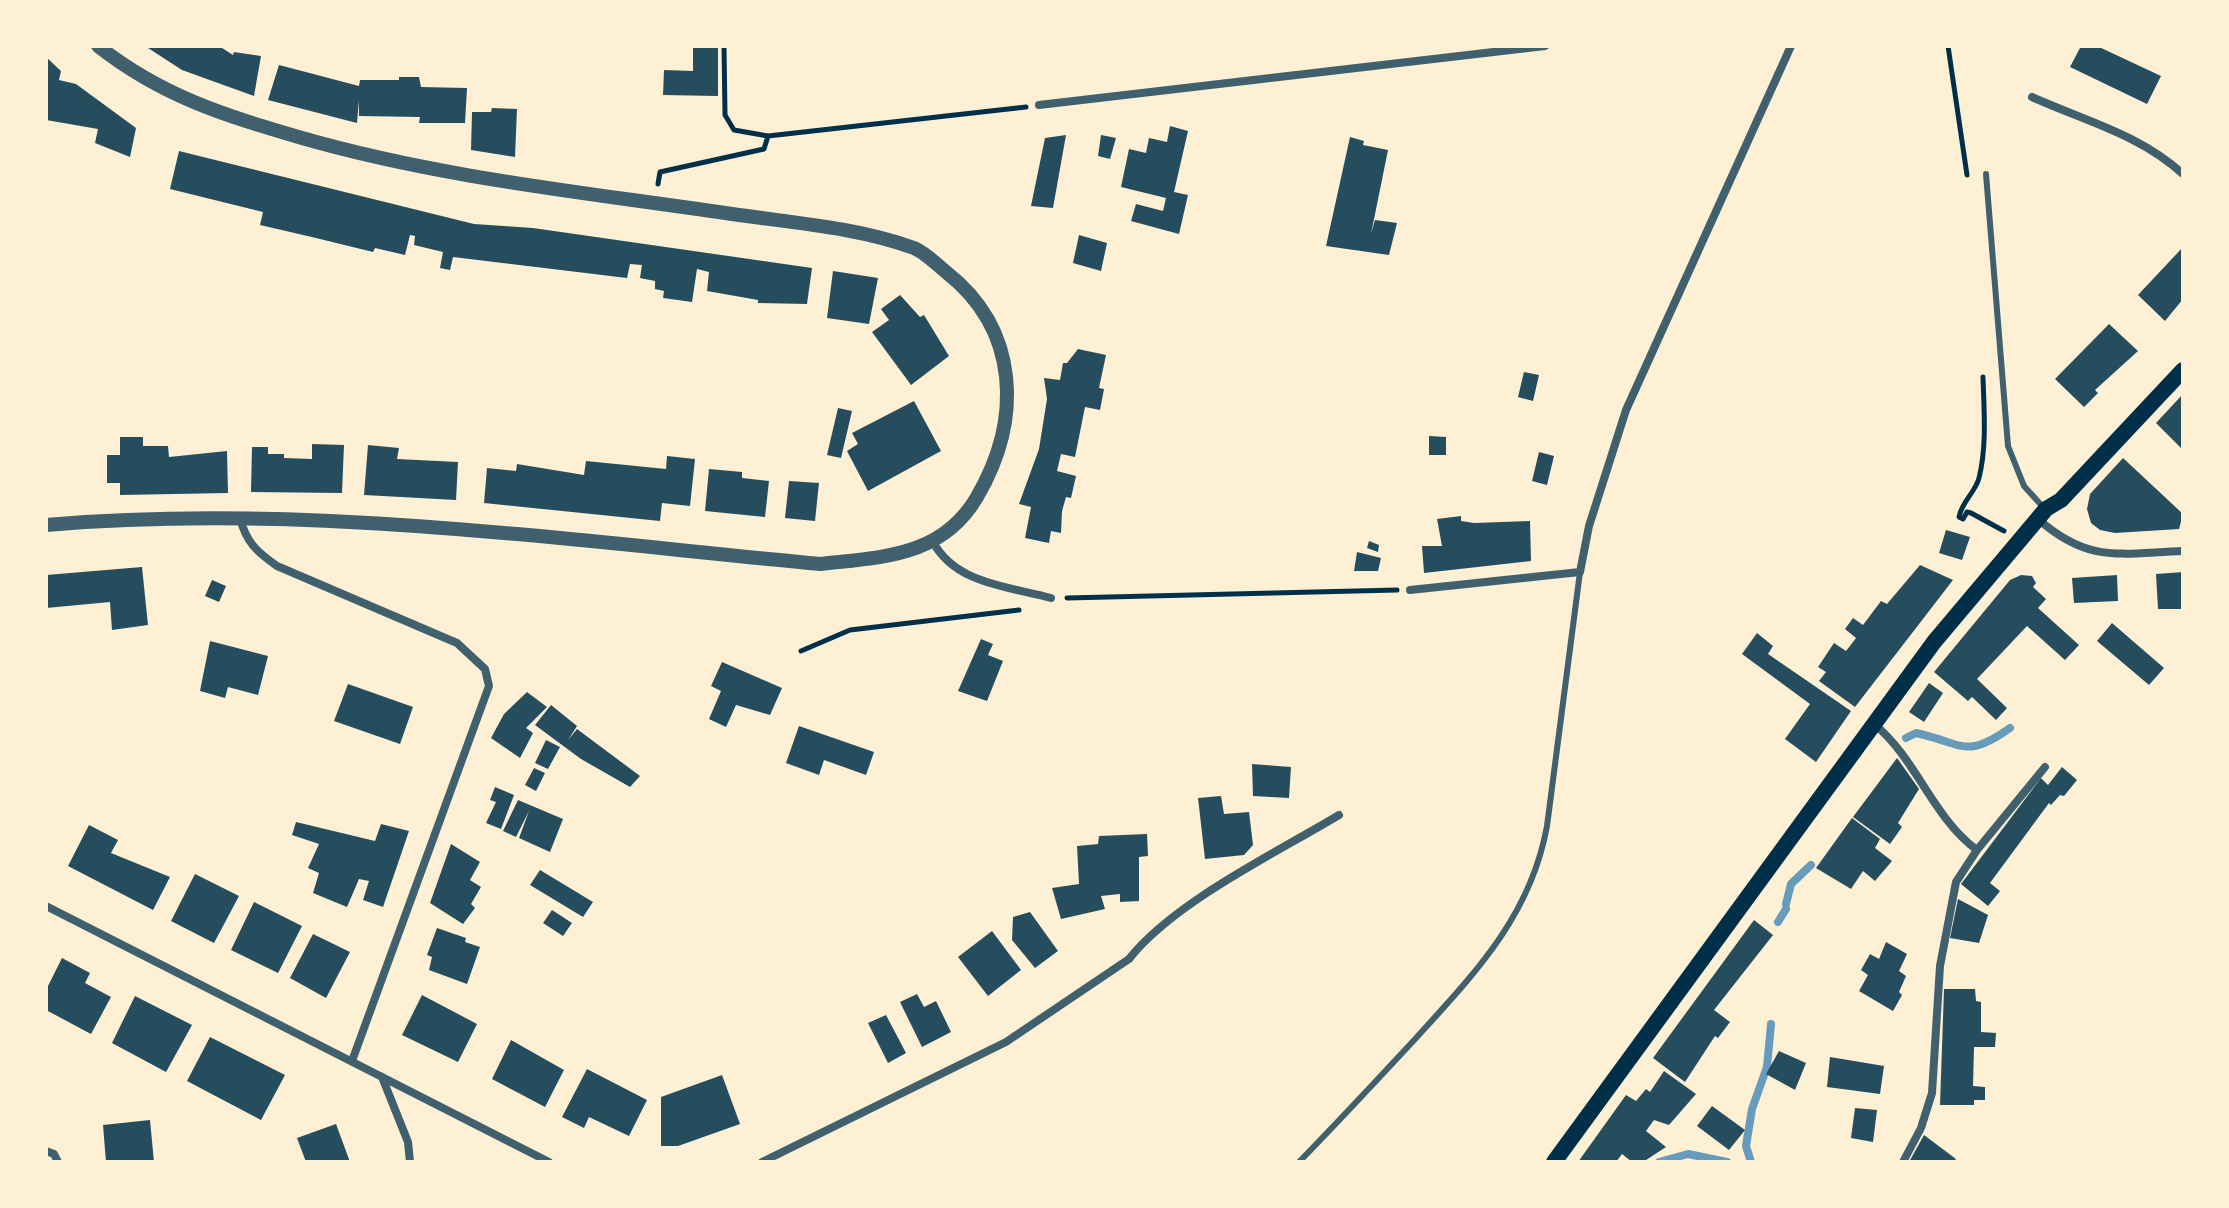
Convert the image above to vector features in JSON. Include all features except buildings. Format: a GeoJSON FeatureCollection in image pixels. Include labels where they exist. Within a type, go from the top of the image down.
{"type":"FeatureCollection","features":[{"type":"Feature","properties":{"kind":"main road"},"geometry":{"type":"LineString","coordinates":[[1554,1162],[1934,642],[2042,514],[2061,500],[2183,370]]}},
{"type":"Feature","properties":{"kind":"street"},"geometry":{"type":"LineString","coordinates":[[46,525],[114,519],[240,518],[432,527],[821,564],[895,556],[933,542],[964,519],[995,467],[1006,421],[1008,380],[999,339],[965,287],[917,249],[835,229],[440,172],[326,145],[196,106],[131,72],[98,46]]}},
{"type":"Feature","properties":{"kind":"street"},"geometry":{"type":"LineString","coordinates":[[1039,105],[1545,46]]}},
{"type":"Feature","properties":{"kind":"street"},"geometry":{"type":"LineString","coordinates":[[1410,590],[1580,572],[1600,489],[1626,410],[1791,46]]}},
{"type":"Feature","properties":{"kind":"street"},"geometry":{"type":"LineString","coordinates":[[2032,97],[2116,130],[2159,154],[2183,174]]}},
{"type":"Feature","properties":{"kind":"street"},"geometry":{"type":"LineString","coordinates":[[2042,514],[2063,540],[2082,549],[2102,553],[2183,551]]}},
{"type":"Feature","properties":{"kind":"street"},"geometry":{"type":"LineString","coordinates":[[240,518],[244,536],[256,552],[277,566],[457,643],[485,669],[489,686],[352,1061]]}},
{"type":"Feature","properties":{"kind":"street"},"geometry":{"type":"LineString","coordinates":[[933,542],[948,565],[960,573],[1051,598]]}},
{"type":"Feature","properties":{"kind":"street"},"geometry":{"type":"LineString","coordinates":[[1873,724],[1895,745],[1960,835],[1977,850]]}},
{"type":"Feature","properties":{"kind":"street"},"geometry":{"type":"LineString","coordinates":[[1903,1162],[1921,1128],[1932,1093],[1940,966],[1956,882],[1977,850],[2045,767]]}},
{"type":"Feature","properties":{"kind":"street"},"geometry":{"type":"LineString","coordinates":[[762,1162],[1006,1042],[1129,959],[1174,915],[1339,815]]}},
{"type":"Feature","properties":{"kind":"street"},"geometry":{"type":"LineString","coordinates":[[46,906],[549,1162]]}},
{"type":"Feature","properties":{"kind":"street"},"geometry":{"type":"LineString","coordinates":[[382,1076],[408,1142],[410,1162]]}},
{"type":"Feature","properties":{"kind":"street"},"geometry":{"type":"LineString","coordinates":[[46,1151],[54,1154],[58,1162]]}},
{"type":"Feature","properties":{"kind":"lane"},"geometry":{"type":"LineString","coordinates":[[1986,174],[2008,446],[2024,486],[2042,514]]}},
{"type":"Feature","properties":{"kind":"lane"},"geometry":{"type":"LineString","coordinates":[[1299,1162],[1474,975],[1523,905],[1538,867],[1547,826],[1580,572]]}},
{"type":"Feature","properties":{"kind":"path"},"geometry":{"type":"LineString","coordinates":[[724,46],[724,105],[729,123],[742,133],[768,136],[1039,105]]}},
{"type":"Feature","properties":{"kind":"path"},"geometry":{"type":"LineString","coordinates":[[1948,46],[1968,181]]}},
{"type":"Feature","properties":{"kind":"path"},"geometry":{"type":"LineString","coordinates":[[655,202],[660,172],[764,149],[768,136]]}},
{"type":"Feature","properties":{"kind":"path"},"geometry":{"type":"LineString","coordinates":[[1982,366],[1983,459],[1976,488],[1964,501],[1959,517],[1963,519],[1967,512],[1977,515],[2019,541]]}},
{"type":"Feature","properties":{"kind":"path"},"geometry":{"type":"LineString","coordinates":[[801,651],[850,630],[1024,609],[1051,598],[1410,590]]}},
{"type":"Feature","properties":{"kind":"waterway"},"geometry":{"type":"LineString","coordinates":[[1906,738],[1916,733],[1973,746],[1983,744],[2010,728]]}},
{"type":"Feature","properties":{"kind":"waterway"},"geometry":{"type":"LineString","coordinates":[[1786,904],[1791,884],[1811,865]]}},
{"type":"Feature","properties":{"kind":"waterway"},"geometry":{"type":"LineString","coordinates":[[1778,922],[1786,909]]}},
{"type":"Feature","properties":{"kind":"waterway"},"geometry":{"type":"LineString","coordinates":[[1751,1162],[1746,1146],[1752,1109],[1767,1067],[1771,1024]]}},
{"type":"Feature","properties":{"kind":"waterway"},"geometry":{"type":"LineString","coordinates":[[1659,1162],[1688,1154],[1727,1162]]}}]}
